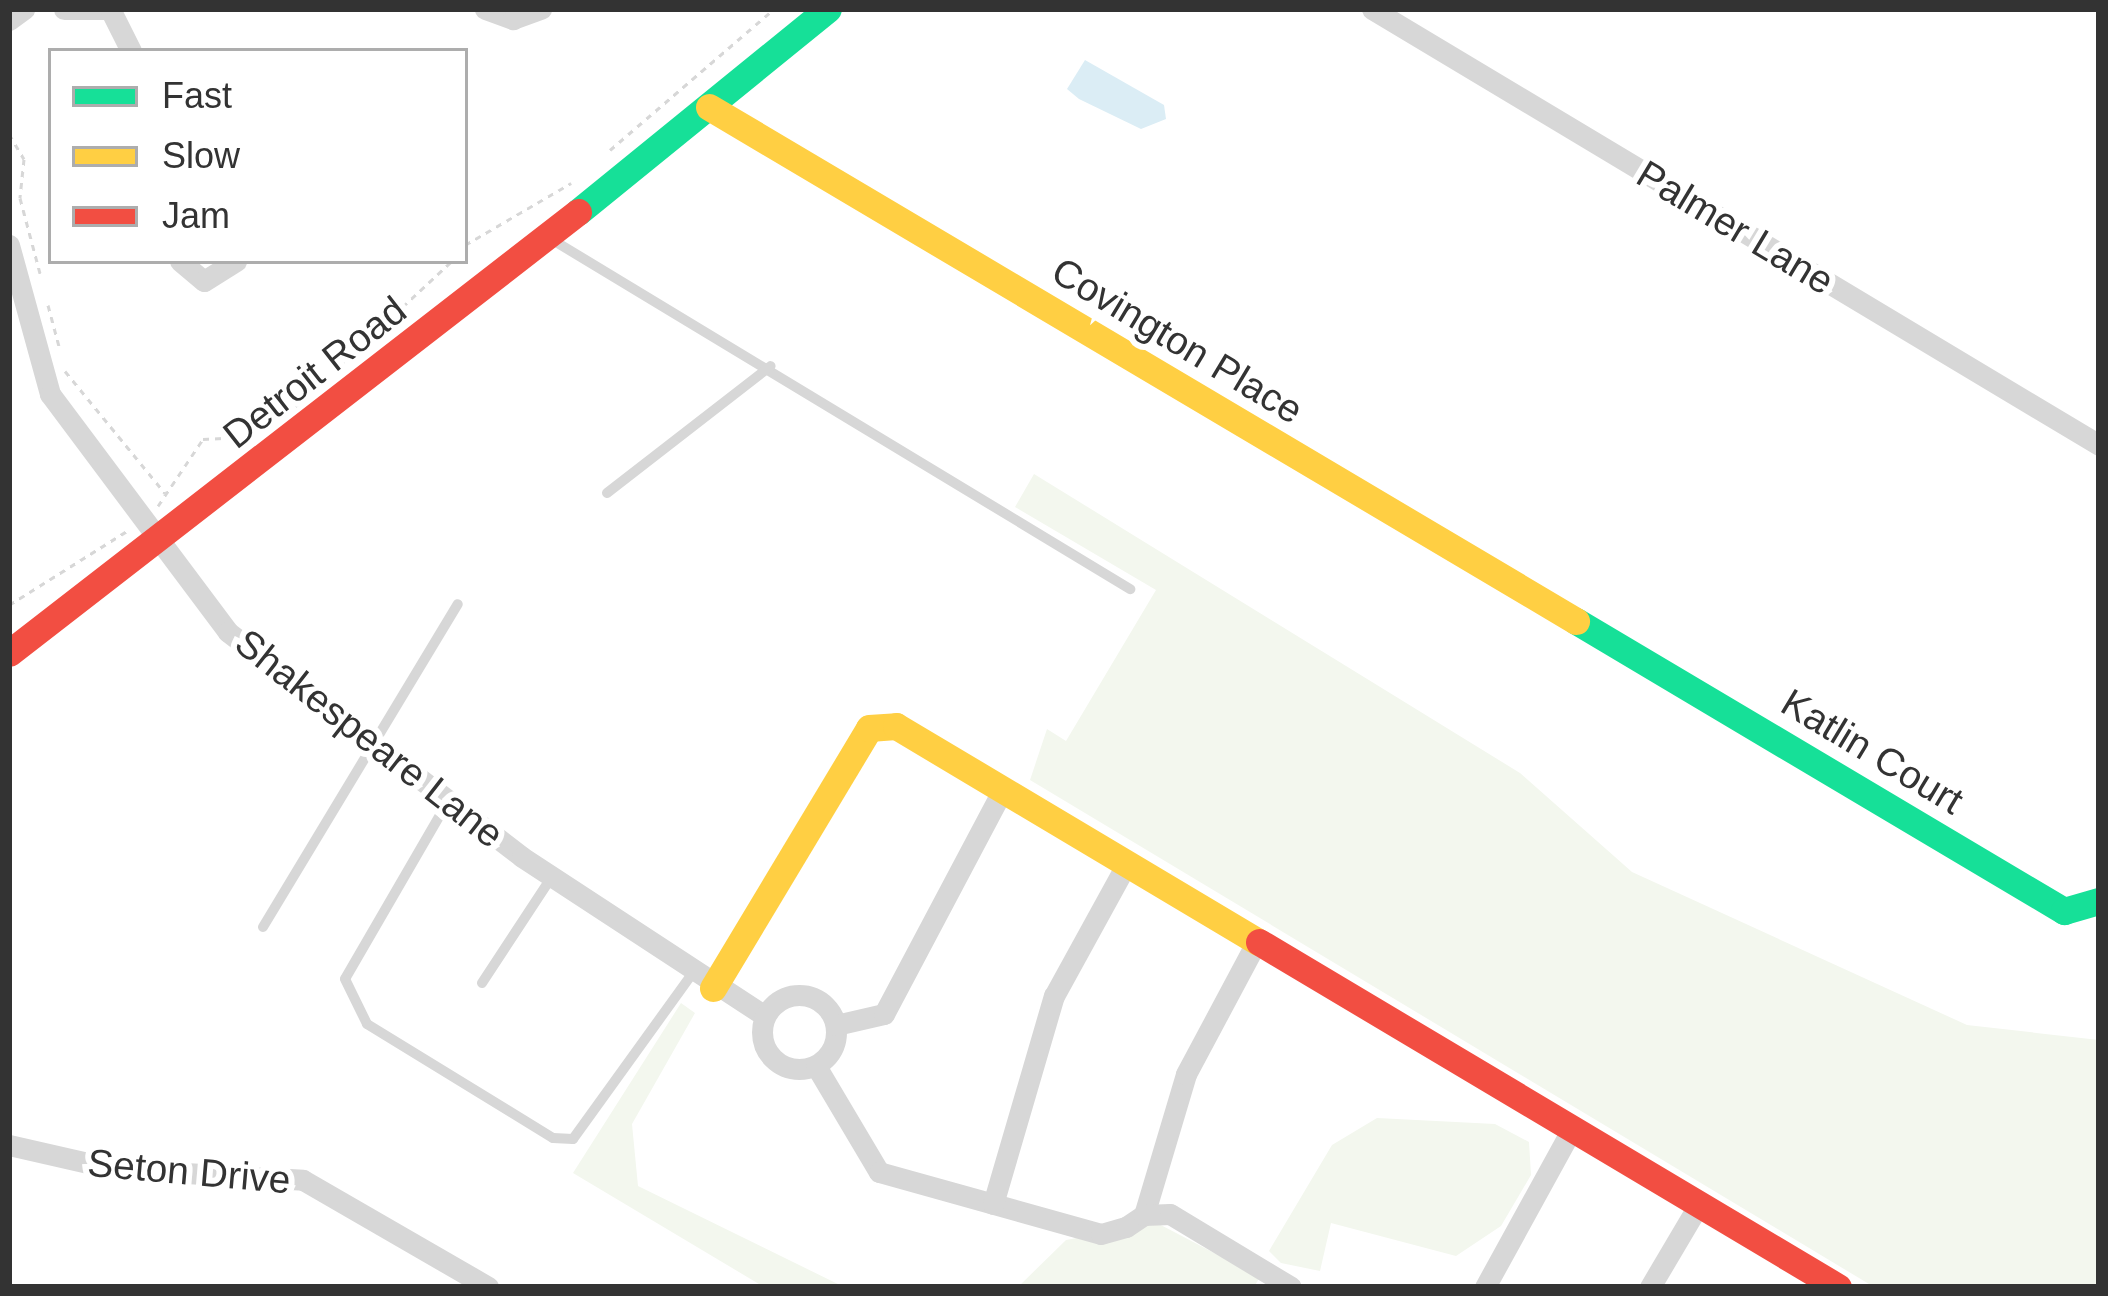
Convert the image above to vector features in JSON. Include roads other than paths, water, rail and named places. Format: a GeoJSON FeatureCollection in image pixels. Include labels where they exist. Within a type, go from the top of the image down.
{"type":"FeatureCollection","features":[{"type":"Feature","properties":{"kind":"street"},"geometry":{"type":"LineString","coordinates":[[9,20],[24,9]]}},
{"type":"Feature","properties":{"kind":"street"},"geometry":{"type":"LineString","coordinates":[[64,9],[107,9],[129,48]]}},
{"type":"Feature","properties":{"kind":"street"},"geometry":{"type":"LineString","coordinates":[[485,9],[513,19],[542,9]]}},
{"type":"Feature","properties":{"kind":"street","name":"Detroit Road"},"geometry":{"type":"LineString","coordinates":[[9,652],[548,238],[828,9]]}},
{"type":"Feature","properties":{"kind":"street","name":"Palmer Lane"},"geometry":{"type":"LineString","coordinates":[[1372,9],[2099,446]]}},
{"type":"Feature","properties":{"kind":"street","name":"Covington Place"},"geometry":{"type":"LineString","coordinates":[[709,107],[1607,640]]}},
{"type":"Feature","properties":{"kind":"street","name":"Shakespeare Lane"},"geometry":{"type":"LineString","coordinates":[[9,245],[41,377],[160,540],[254,657],[551,878],[702,981],[765,1016]]}},
{"type":"Feature","properties":{"kind":"street"},"geometry":{"type":"LineString","coordinates":[[184,264],[204,281],[231,264]]}},
{"type":"Feature","properties":{"kind":"street","name":"Katlin Court"},"geometry":{"type":"LineString","coordinates":[[1607,640],[2065,911],[2099,901]]}},
{"type":"Feature","properties":{"kind":"street"},"geometry":{"type":"LineString","coordinates":[[702,981],[869,728],[896,726],[1831,1285]]}},
{"type":"Feature","properties":{"kind":"street"},"geometry":{"type":"LineString","coordinates":[[836,1024],[884,1014],[1003,789]]}},
{"type":"Feature","properties":{"kind":"street"},"geometry":{"type":"LineString","coordinates":[[993,1204],[1054,996],[1127,863]]}},
{"type":"Feature","properties":{"kind":"street"},"geometry":{"type":"LineString","coordinates":[[1144,1215],[1186,1074],[1257,941]]}},
{"type":"Feature","properties":{"kind":"street"},"geometry":{"type":"LineString","coordinates":[[816,1066],[775,1060],[765,1016],[801,995],[836,1024]]}},
{"type":"Feature","properties":{"kind":"street"},"geometry":{"type":"LineString","coordinates":[[816,1066],[836,1024]]}},
{"type":"Feature","properties":{"kind":"street"},"geometry":{"type":"LineString","coordinates":[[816,1066],[879,1172],[1101,1234],[1144,1215],[1170,1214],[1266,1281],[1292,1287]]}},
{"type":"Feature","properties":{"kind":"street"},"geometry":{"type":"LineString","coordinates":[[1485,1287],[1573,1129]]}},
{"type":"Feature","properties":{"kind":"street","name":"Seton Drive"},"geometry":{"type":"LineString","coordinates":[[9,1145],[115,1169],[303,1180],[488,1287]]}},
{"type":"Feature","properties":{"kind":"street"},"geometry":{"type":"LineString","coordinates":[[1650,1287],[1699,1204]]}},
{"type":"Feature","properties":{"kind":"lane"},"geometry":{"type":"LineString","coordinates":[[548,238],[771,366],[1130,589]]}},
{"type":"Feature","properties":{"kind":"lane"},"geometry":{"type":"LineString","coordinates":[[607,493],[771,366]]}},
{"type":"Feature","properties":{"kind":"lane"},"geometry":{"type":"LineString","coordinates":[[263,927],[458,604]]}},
{"type":"Feature","properties":{"kind":"lane"},"geometry":{"type":"LineString","coordinates":[[446,803],[345,979],[367,1024],[553,1138],[574,1139],[702,981]]}},
{"type":"Feature","properties":{"kind":"lane"},"geometry":{"type":"LineString","coordinates":[[482,983],[551,878]]}}]}
